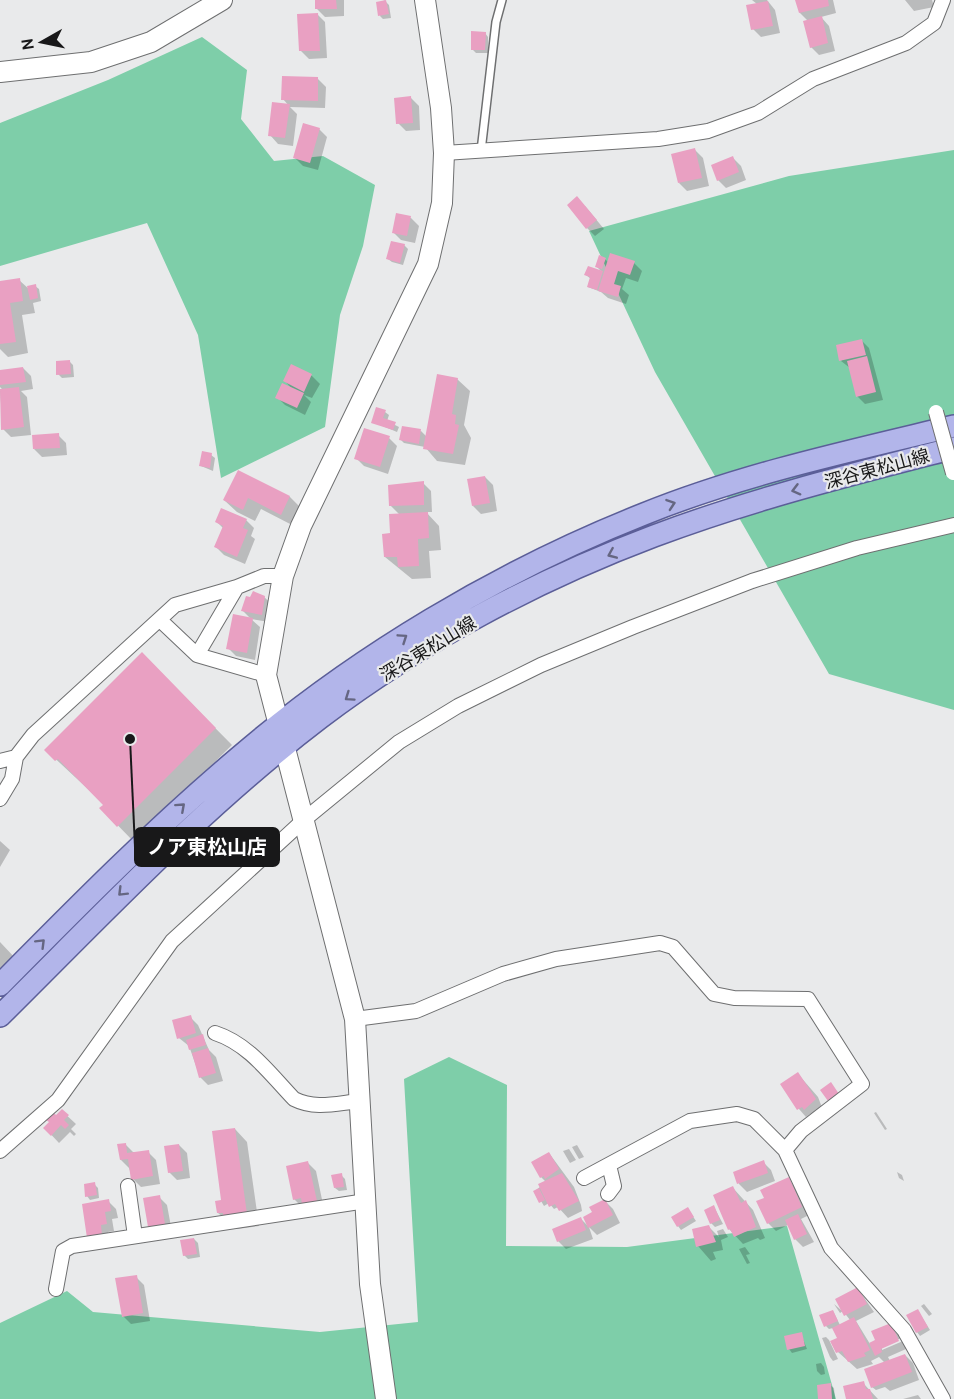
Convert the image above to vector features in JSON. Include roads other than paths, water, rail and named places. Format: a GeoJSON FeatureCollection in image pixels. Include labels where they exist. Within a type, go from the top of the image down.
{"type":"FeatureCollection","features":[{"type":"Feature","properties":{"kind":"main road","name":"深谷東松山線"},"geometry":{"type":"LineString","coordinates":[[0,1016],[158,856],[222,797],[283,735],[310,701],[414,631],[477,593],[590,537],[645,513],[752,478],[954,426]]}},
{"type":"Feature","properties":{"kind":"main road","name":"深谷東松山線"},"geometry":{"type":"LineString","coordinates":[[0,985],[176,812],[240,755],[283,735],[423,650],[541,585],[653,536],[759,501],[954,448]]}},
{"type":"Feature","properties":{"kind":"street"},"geometry":{"type":"LineString","coordinates":[[0,72],[91,62],[151,42],[222,0]]}},
{"type":"Feature","properties":{"kind":"street"},"geometry":{"type":"LineString","coordinates":[[386,1399],[370,1284],[355,1019],[266,675],[284,576],[301,526],[428,264],[442,203],[444,153],[441,108],[425,0]]}},
{"type":"Feature","properties":{"kind":"street"},"geometry":{"type":"LineString","coordinates":[[444,153],[658,139],[708,130],[758,113],[813,79],[906,43],[934,23],[943,0]]}},
{"type":"Feature","properties":{"kind":"street"},"geometry":{"type":"LineString","coordinates":[[936,412],[953,473]]}},
{"type":"Feature","properties":{"kind":"street"},"geometry":{"type":"LineString","coordinates":[[0,1151],[58,1100],[172,941],[305,819],[399,742],[458,706],[541,665],[752,581],[857,548],[954,525]]}},
{"type":"Feature","properties":{"kind":"street"},"geometry":{"type":"LineString","coordinates":[[0,799],[12,778],[16,757],[33,735],[174,605],[237,587],[264,576],[284,576]]}},
{"type":"Feature","properties":{"kind":"street"},"geometry":{"type":"LineString","coordinates":[[196,656],[237,587]]}},
{"type":"Feature","properties":{"kind":"street"},"geometry":{"type":"LineString","coordinates":[[160,620],[196,656],[266,675]]}},
{"type":"Feature","properties":{"kind":"street"},"geometry":{"type":"LineString","coordinates":[[0,761],[16,757]]}},
{"type":"Feature","properties":{"kind":"street"},"geometry":{"type":"LineString","coordinates":[[355,1019],[416,1011],[503,974],[556,959],[660,943],[673,947],[714,994],[734,998],[808,999],[862,1084],[801,1131],[785,1150]]}},
{"type":"Feature","properties":{"kind":"street"},"geometry":{"type":"LineString","coordinates":[[215,1033],[233,1039],[250,1053],[294,1100],[314,1106],[360,1101]]}},
{"type":"Feature","properties":{"kind":"street"},"geometry":{"type":"LineString","coordinates":[[584,1178],[679,1125],[726,1114],[737,1114],[754,1119],[785,1150],[831,1248],[904,1330],[943,1399]]}},
{"type":"Feature","properties":{"kind":"street"},"geometry":{"type":"LineString","coordinates":[[608,1194],[614,1186],[609,1165]]}},
{"type":"Feature","properties":{"kind":"street"},"geometry":{"type":"LineString","coordinates":[[128,1186],[135,1236]]}},
{"type":"Feature","properties":{"kind":"street"},"geometry":{"type":"LineString","coordinates":[[56,1289],[63,1251],[72,1246],[366,1201]]}},
{"type":"Feature","properties":{"kind":"lane"},"geometry":{"type":"LineString","coordinates":[[481,151],[496,22],[502,0]]}},
{"type":"Feature","properties":{"kind":"place","name":"ノア東松山店"},"geometry":{"type":"Point","coordinates":[130,739]}}]}
